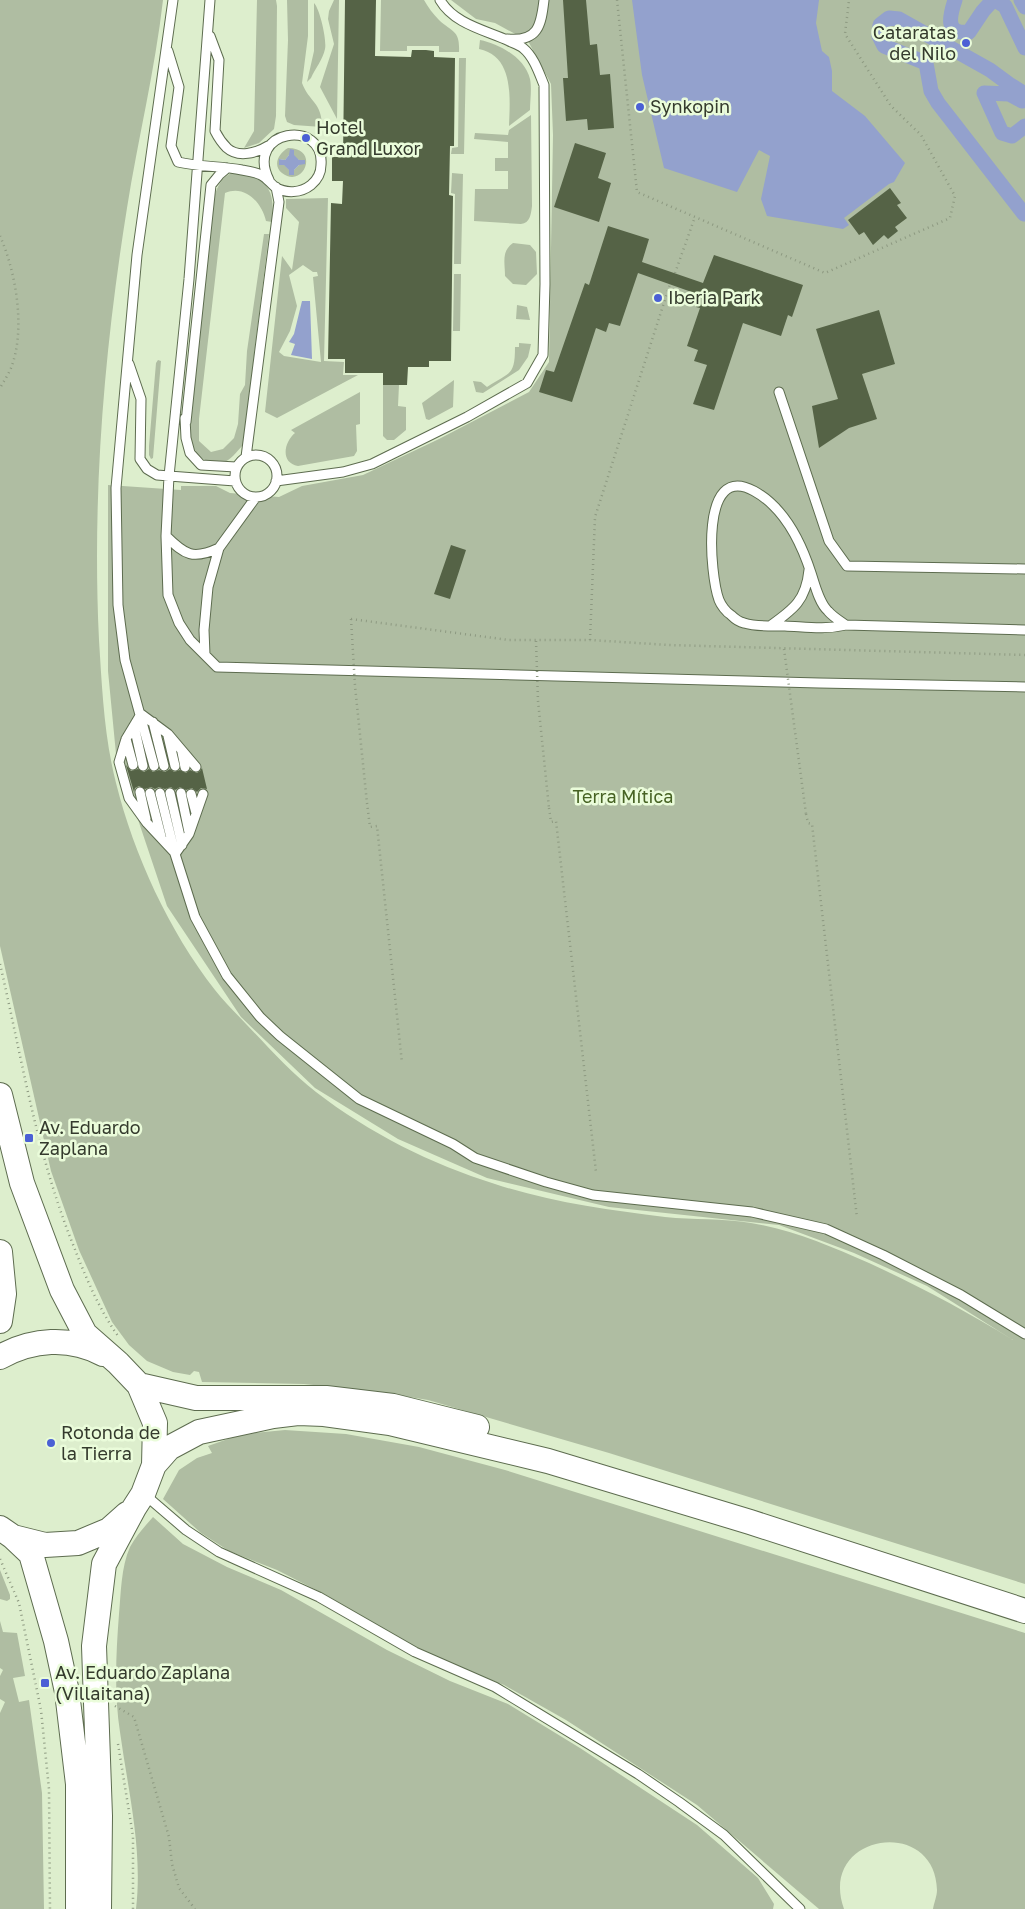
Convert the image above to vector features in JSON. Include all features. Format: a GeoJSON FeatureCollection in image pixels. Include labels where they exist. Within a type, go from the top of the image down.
{"type":"FeatureCollection","features":[{"type":"Feature","properties":{"kind":"main road"},"geometry":{"type":"LineString","coordinates":[[0,1095],[22,1183],[62,1290],[86,1334],[119,1351],[139,1385],[155,1423],[154,1465]]}},
{"type":"Feature","properties":{"kind":"main road"},"geometry":{"type":"LineString","coordinates":[[0,1252],[4,1294],[0,1322]]}},
{"type":"Feature","properties":{"kind":"main road"},"geometry":{"type":"LineString","coordinates":[[0,1357],[30,1344],[61,1341],[91,1348],[119,1351]]}},
{"type":"Feature","properties":{"kind":"main road"},"geometry":{"type":"LineString","coordinates":[[139,1385],[196,1398],[326,1398],[393,1406],[552,1445],[755,1506],[1025,1593]]}},
{"type":"Feature","properties":{"kind":"main road"},"geometry":{"type":"LineString","coordinates":[[99,1909],[100,1816],[94,1646],[104,1564],[138,1501],[154,1465],[169,1448],[199,1432],[273,1416],[298,1413],[324,1414],[390,1423],[548,1461],[750,1522],[1025,1611]]}},
{"type":"Feature","properties":{"kind":"main road"},"geometry":{"type":"LineString","coordinates":[[6,1533],[45,1545],[78,1543],[109,1530],[138,1501]]}},
{"type":"Feature","properties":{"kind":"main road"},"geometry":{"type":"LineString","coordinates":[[6,1533],[30,1554],[56,1641],[67,1692],[78,1784],[78,1909]]}},
{"type":"Feature","properties":{"kind":"lane"},"geometry":{"type":"LineString","coordinates":[[154,766],[125,660],[118,604],[116,488],[137,255],[173,0]]}},
{"type":"Feature","properties":{"kind":"lane"},"geometry":{"type":"LineString","coordinates":[[210,0],[189,279],[168,476],[166,536],[168,595],[179,623],[190,640],[217,667],[819,684],[1025,687]]}},
{"type":"Feature","properties":{"kind":"lane"},"geometry":{"type":"LineString","coordinates":[[276,481],[343,472],[372,464],[467,417],[527,383],[542,355],[545,284],[543,247],[544,85],[536,66],[523,48],[474,28],[445,8],[440,0]]}},
{"type":"Feature","properties":{"kind":"lane"},"geometry":{"type":"LineString","coordinates":[[502,38],[529,37],[536,32],[542,20],[544,0]]}},
{"type":"Feature","properties":{"kind":"lane"},"geometry":{"type":"LineString","coordinates":[[166,47],[179,87],[171,146],[178,162],[260,174],[276,187],[285,191],[304,190],[318,176],[321,167],[318,149],[305,136],[286,134],[260,151],[243,154],[228,149],[214,131],[219,60],[208,33]]}},
{"type":"Feature","properties":{"kind":"lane"},"geometry":{"type":"LineString","coordinates":[[269,180],[265,171],[264,161],[266,152],[271,144]]}},
{"type":"Feature","properties":{"kind":"lane"},"geometry":{"type":"LineString","coordinates":[[227,168],[211,185],[186,422],[186,438],[190,453],[201,465],[236,467]]}},
{"type":"Feature","properties":{"kind":"lane"},"geometry":{"type":"LineString","coordinates":[[246,457],[279,202],[276,187]]}},
{"type":"Feature","properties":{"kind":"lane"},"geometry":{"type":"LineString","coordinates":[[189,279],[204,254]]}},
{"type":"Feature","properties":{"kind":"lane"},"geometry":{"type":"LineString","coordinates":[[128,361],[141,399],[140,459],[147,469],[158,475],[235,480]]}},
{"type":"Feature","properties":{"kind":"lane"},"geometry":{"type":"LineString","coordinates":[[779,392],[829,540],[847,566],[1025,569]]}},
{"type":"Feature","properties":{"kind":"lane"},"geometry":{"type":"LineString","coordinates":[[178,393],[186,422]]}},
{"type":"Feature","properties":{"kind":"lane"},"geometry":{"type":"LineString","coordinates":[[205,655],[204,630],[208,587],[219,548],[256,497],[269,492],[276,481],[275,467],[272,461],[260,454],[246,457],[236,467],[235,480],[242,492],[256,497]]}},
{"type":"Feature","properties":{"kind":"lane"},"geometry":{"type":"LineString","coordinates":[[846,625],[826,611],[793,530],[777,508],[754,491],[739,486],[730,488],[721,496],[715,508],[711,531],[716,584],[720,602],[729,614],[744,623],[828,629],[846,625],[1025,630]]}},
{"type":"Feature","properties":{"kind":"lane"},"geometry":{"type":"LineString","coordinates":[[166,536],[178,548],[190,555],[206,554],[219,548]]}},
{"type":"Feature","properties":{"kind":"lane"},"geometry":{"type":"LineString","coordinates":[[770,626],[790,612],[799,602],[806,589],[809,566]]}},
{"type":"Feature","properties":{"kind":"lane"},"geometry":{"type":"LineString","coordinates":[[141,714],[168,734],[196,767]]}},
{"type":"Feature","properties":{"kind":"lane"},"geometry":{"type":"LineString","coordinates":[[141,714],[126,739],[119,762],[129,798],[175,854]]}},
{"type":"Feature","properties":{"kind":"lane"},"geometry":{"type":"LineString","coordinates":[[153,722],[164,766]]}},
{"type":"Feature","properties":{"kind":"lane"},"geometry":{"type":"LineString","coordinates":[[134,726],[143,766]]}},
{"type":"Feature","properties":{"kind":"lane"},"geometry":{"type":"LineString","coordinates":[[168,734],[175,766]]}},
{"type":"Feature","properties":{"kind":"lane"},"geometry":{"type":"LineString","coordinates":[[126,739],[133,765]]}},
{"type":"Feature","properties":{"kind":"lane"},"geometry":{"type":"LineString","coordinates":[[182,749],[185,767]]}},
{"type":"Feature","properties":{"kind":"lane"},"geometry":{"type":"LineString","coordinates":[[140,792],[148,823]]}},
{"type":"Feature","properties":{"kind":"lane"},"geometry":{"type":"LineString","coordinates":[[150,793],[162,840]]}},
{"type":"Feature","properties":{"kind":"lane"},"geometry":{"type":"LineString","coordinates":[[160,793],[175,854],[194,917],[227,976],[260,1017],[280,1036],[358,1099],[453,1144],[475,1158],[546,1182],[593,1195],[752,1212],[826,1229],[883,1255],[961,1295],[1025,1334]]}},
{"type":"Feature","properties":{"kind":"lane"},"geometry":{"type":"LineString","coordinates":[[170,793],[182,845]]}},
{"type":"Feature","properties":{"kind":"lane"},"geometry":{"type":"LineString","coordinates":[[180,793],[189,834]]}},
{"type":"Feature","properties":{"kind":"lane"},"geometry":{"type":"LineString","coordinates":[[191,794],[196,815]]}},
{"type":"Feature","properties":{"kind":"lane"},"geometry":{"type":"LineString","coordinates":[[175,854],[189,834],[203,794]]}},
{"type":"Feature","properties":{"kind":"lane"},"geometry":{"type":"LineString","coordinates":[[138,1501],[219,1552],[319,1597],[415,1652],[495,1687],[638,1774],[724,1835],[800,1909]]}},
{"type":"Feature","properties":{"kind":"path"},"geometry":{"type":"LineString","coordinates":[[617,0],[637,192],[825,273],[950,218],[955,196],[921,134],[891,106],[845,34],[849,0]]}},
{"type":"Feature","properties":{"kind":"path"},"geometry":{"type":"LineString","coordinates":[[675,273],[695,217]]}},
{"type":"Feature","properties":{"kind":"path"},"geometry":{"type":"LineString","coordinates":[[0,236],[8,254],[16,293],[18,339],[11,367],[0,388]]}},
{"type":"Feature","properties":{"kind":"path"},"geometry":{"type":"LineString","coordinates":[[590,640],[595,517],[670,284]]}},
{"type":"Feature","properties":{"kind":"path"},"geometry":{"type":"LineString","coordinates":[[402,1063],[377,826],[370,827],[351,619],[509,640],[590,640],[784,649],[1025,656]]}},
{"type":"Feature","properties":{"kind":"path"},"geometry":{"type":"LineString","coordinates":[[536,641],[538,702],[549,808],[552,822],[556,821],[596,1172]]}},
{"type":"Feature","properties":{"kind":"path"},"geometry":{"type":"LineString","coordinates":[[784,649],[806,814],[808,823],[812,824],[857,1218]]}},
{"type":"Feature","properties":{"kind":"path"},"geometry":{"type":"LineString","coordinates":[[0,964],[46,1169],[62,1220],[119,1351]]}},
{"type":"Feature","properties":{"kind":"path"},"geometry":{"type":"LineString","coordinates":[[0,1559],[20,1603],[41,1710],[49,1789],[50,1909]]}},
{"type":"Feature","properties":{"kind":"path"},"geometry":{"type":"LineString","coordinates":[[111,1705],[134,1717],[169,1837],[172,1864],[179,1888],[195,1909]]}},
{"type":"Feature","properties":{"kind":"path"},"geometry":{"type":"LineString","coordinates":[[117,1740],[133,1836],[133,1909]]}},
{"type":"Feature","properties":{"kind":"green space","name":"Terra Mítica"},"geometry":{"type":"Polygon","coordinates":[[[0,0],[163,0],[156,52],[127,208],[106,370],[97,532],[99,640],[104,711],[109,747],[116,783],[124,810],[143,865],[168,918],[198,967],[215,990],[280,1060],[316,1092],[357,1121],[424,1157],[495,1184],[558,1201],[665,1217],[740,1221],[797,1234],[869,1263],[906,1281],[960,1309],[1013,1340],[927,1286],[854,1253],[779,1225],[609,1207],[487,1178],[398,1139],[315,1088],[241,1017],[167,906],[116,754],[108,671],[108,485],[181,490],[181,486],[216,486],[230,493],[279,497],[302,486],[363,475],[439,439],[529,392],[549,362],[553,135],[551,84],[528,41],[495,23],[476,19],[451,0],[1025,0],[1025,1584],[609,1453],[428,1400],[379,1392],[304,1384],[202,1382],[199,1372],[194,1371],[190,1375],[173,1372],[147,1361],[129,1345],[112,1322],[79,1250],[51,1171],[0,946],[0,0]]]}},
{"type":"Feature","properties":{"kind":"green space"},"geometry":{"type":"Polygon","coordinates":[[[257,0],[276,0],[277,6],[276,116],[274,129],[259,143],[244,148],[254,131],[257,0]]]}},
{"type":"Feature","properties":{"kind":"green space"},"geometry":{"type":"Polygon","coordinates":[[[287,0],[308,0],[308,36],[302,83],[318,107],[322,127],[294,125],[287,122],[285,116],[288,40],[287,0]]]}},
{"type":"Feature","properties":{"kind":"green space"},"geometry":{"type":"Polygon","coordinates":[[[334,0],[339,0],[337,119],[320,87],[334,44],[328,19],[334,0]]]}},
{"type":"Feature","properties":{"kind":"green space"},"geometry":{"type":"Polygon","coordinates":[[[381,0],[424,0],[437,18],[455,33],[459,52],[439,52],[439,46],[407,46],[407,51],[380,51],[381,0]]]}},
{"type":"Feature","properties":{"kind":"green space"},"geometry":{"type":"Polygon","coordinates":[[[314,3],[319,12],[325,39],[325,49],[319,64],[307,82],[314,51],[314,3]]]}},
{"type":"Feature","properties":{"kind":"green space"},"geometry":{"type":"Polygon","coordinates":[[[480,40],[496,45],[511,53],[523,65],[530,79],[530,110],[509,126],[508,80],[499,60],[490,53],[479,49],[480,40]]]}},
{"type":"Feature","properties":{"kind":"green space"},"geometry":{"type":"Polygon","coordinates":[[[459,58],[466,58],[464,154],[451,154],[452,148],[458,147],[459,58]]]}},
{"type":"Feature","properties":{"kind":"green space"},"geometry":{"type":"Polygon","coordinates":[[[531,115],[532,206],[530,218],[521,224],[474,221],[475,189],[508,189],[508,171],[495,171],[495,158],[508,158],[508,142],[474,139],[475,133],[508,135],[509,130],[531,115]]]}},
{"type":"Feature","properties":{"kind":"green space"},"geometry":{"type":"Polygon","coordinates":[[[288,148],[298,150],[304,154],[306,160],[302,173],[290,177],[279,170],[277,166],[278,159],[288,148]],[[289,155],[285,160],[279,159],[294,175],[294,170],[304,160],[299,160],[289,155]]]}},
{"type":"Feature","properties":{"kind":"green space"},"geometry":{"type":"Polygon","coordinates":[[[231,173],[252,177],[266,186],[270,192],[273,210],[272,222],[266,221],[261,208],[252,197],[239,191],[225,193],[199,419],[199,441],[211,452],[223,449],[234,438],[238,424],[240,394],[245,385],[247,351],[264,234],[269,234],[243,445],[228,460],[216,463],[207,461],[195,451],[191,442],[191,422],[214,197],[220,183],[231,173]]]}},
{"type":"Feature","properties":{"kind":"green space"},"geometry":{"type":"Polygon","coordinates":[[[452,173],[463,174],[461,264],[454,264],[455,194],[451,193],[452,173]]]}},
{"type":"Feature","properties":{"kind":"green space"},"geometry":{"type":"Polygon","coordinates":[[[328,198],[324,361],[344,362],[343,375],[358,375],[277,418],[265,412],[282,256],[292,270],[299,222],[286,208],[286,199],[328,198]],[[303,265],[289,275],[297,306],[290,331],[279,352],[284,356],[321,362],[313,277],[318,276],[317,272],[313,272],[303,265]]]}},
{"type":"Feature","properties":{"kind":"green space"},"geometry":{"type":"Polygon","coordinates":[[[513,243],[530,245],[536,252],[537,274],[526,285],[513,284],[505,276],[505,254],[513,243]]]}},
{"type":"Feature","properties":{"kind":"green space"},"geometry":{"type":"Polygon","coordinates":[[[454,274],[461,274],[460,331],[453,331],[454,274]]]}},
{"type":"Feature","properties":{"kind":"green space"},"geometry":{"type":"Polygon","coordinates":[[[517,305],[527,307],[530,320],[516,319],[517,305]]]}},
{"type":"Feature","properties":{"kind":"green space"},"geometry":{"type":"Polygon","coordinates":[[[519,343],[531,344],[528,357],[519,370],[483,393],[476,392],[473,381],[481,382],[487,387],[510,372],[514,363],[515,347],[519,347],[519,343]]]}},
{"type":"Feature","properties":{"kind":"green space"},"geometry":{"type":"Polygon","coordinates":[[[158,360],[161,361],[153,458],[151,459],[149,446],[156,363],[158,360]]]}},
{"type":"Feature","properties":{"kind":"green space"},"geometry":{"type":"Polygon","coordinates":[[[454,380],[453,407],[429,420],[426,419],[422,403],[454,380]]]}},
{"type":"Feature","properties":{"kind":"green space"},"geometry":{"type":"Polygon","coordinates":[[[383,385],[399,385],[398,406],[406,407],[406,430],[394,440],[387,440],[383,436],[383,385]]]}},
{"type":"Feature","properties":{"kind":"green space"},"geometry":{"type":"Polygon","coordinates":[[[360,392],[360,424],[356,425],[357,451],[354,456],[298,466],[288,461],[286,447],[295,433],[291,430],[360,392]]]}},
{"type":"Feature","properties":{"kind":"green space"},"geometry":{"type":"Polygon","coordinates":[[[285,1430],[346,1434],[419,1447],[505,1470],[1025,1633],[1025,1909],[933,1909],[937,1890],[931,1866],[918,1851],[900,1843],[880,1843],[861,1850],[847,1864],[840,1884],[844,1909],[819,1909],[697,1805],[566,1720],[504,1685],[456,1666],[410,1644],[326,1595],[277,1570],[229,1551],[201,1533],[163,1499],[179,1470],[197,1458],[212,1453],[208,1446],[242,1434],[285,1430]]]}},
{"type":"Feature","properties":{"kind":"green space"},"geometry":{"type":"Polygon","coordinates":[[[153,1517],[183,1544],[227,1567],[281,1590],[387,1650],[450,1681],[508,1704],[580,1748],[697,1825],[758,1878],[774,1904],[773,1909],[136,1909],[138,1864],[134,1820],[118,1717],[116,1688],[117,1643],[122,1580],[127,1555],[135,1539],[153,1517]]]}},
{"type":"Feature","properties":{"kind":"green space"},"geometry":{"type":"Polygon","coordinates":[[[0,1570],[10,1595],[10,1599],[7,1601],[0,1599],[0,1570]]]}},
{"type":"Feature","properties":{"kind":"green space"},"geometry":{"type":"Polygon","coordinates":[[[0,1621],[3,1632],[17,1633],[25,1676],[13,1678],[19,1702],[29,1700],[42,1793],[44,1909],[0,1909],[0,1713],[5,1702],[0,1699],[0,1676],[3,1670],[0,1668],[0,1621]]]}},
{"type":"Feature","properties":{"kind":"water"},"geometry":{"type":"Polygon","coordinates":[[[632,0],[819,0],[816,23],[822,51],[829,57],[832,71],[832,91],[865,116],[905,163],[894,182],[844,218],[849,225],[843,229],[767,216],[761,199],[770,156],[759,150],[737,192],[664,168],[642,75],[632,0]]]}},
{"type":"Feature","properties":{"kind":"water"},"geometry":{"type":"Polygon","coordinates":[[[290,149],[294,150],[294,155],[299,160],[305,160],[305,164],[299,165],[294,170],[294,175],[289,175],[289,170],[284,165],[279,165],[279,159],[285,160],[289,155],[290,149]]]}},
{"type":"Feature","properties":{"kind":"water"},"geometry":{"type":"Polygon","coordinates":[[[302,301],[310,301],[312,359],[291,355],[295,344],[289,342],[294,334],[302,301]]]}},
{"type":"Feature","properties":{"kind":"building"},"geometry":{"type":"Polygon","coordinates":[[[345,0],[376,0],[375,56],[411,57],[412,50],[426,50],[434,51],[434,57],[455,58],[454,146],[450,146],[449,195],[453,196],[451,361],[429,361],[429,367],[408,367],[407,385],[383,385],[383,373],[345,373],[345,359],[328,359],[331,203],[342,204],[343,181],[332,181],[332,157],[343,157],[345,0]]]}},
{"type":"Feature","properties":{"kind":"building"},"geometry":{"type":"Polygon","coordinates":[[[563,0],[586,0],[590,45],[597,44],[600,75],[610,74],[614,128],[588,130],[587,119],[566,121],[563,78],[568,78],[563,0]]]}},
{"type":"Feature","properties":{"kind":"building"},"geometry":{"type":"Polygon","coordinates":[[[575,143],[606,153],[598,178],[611,183],[599,222],[554,207],[575,143]]]}},
{"type":"Feature","properties":{"kind":"building"},"geometry":{"type":"Polygon","coordinates":[[[890,188],[901,203],[897,205],[907,218],[895,227],[898,231],[888,239],[884,235],[873,245],[864,232],[859,235],[848,220],[890,188]]]}},
{"type":"Feature","properties":{"kind":"building"},"geometry":{"type":"Polygon","coordinates":[[[608,226],[649,239],[642,262],[703,283],[714,255],[803,285],[792,317],[788,315],[781,336],[743,323],[714,410],[693,404],[707,365],[694,361],[698,350],[687,346],[700,308],[696,307],[700,295],[638,273],[620,326],[609,323],[606,332],[596,328],[572,402],[539,392],[546,370],[554,372],[585,283],[589,285],[608,226]]]}},
{"type":"Feature","properties":{"kind":"building"},"geometry":{"type":"Polygon","coordinates":[[[879,310],[895,364],[862,374],[877,419],[849,428],[819,448],[812,406],[838,399],[816,329],[879,310]]]}},
{"type":"Feature","properties":{"kind":"building"},"geometry":{"type":"Polygon","coordinates":[[[451,545],[466,550],[450,599],[434,594],[451,545]]]}},
{"type":"Feature","properties":{"kind":"building"},"geometry":{"type":"Polygon","coordinates":[[[126,765],[131,771],[138,769],[144,772],[149,769],[153,772],[159,770],[165,772],[170,769],[174,772],[180,770],[186,773],[190,770],[197,773],[202,768],[207,789],[201,788],[197,792],[192,788],[186,790],[180,787],[175,790],[171,787],[155,789],[151,787],[145,789],[139,786],[135,788],[134,792],[126,765]]]}},
{"type":"Feature","properties":{"kind":"waterway"},"geometry":{"type":"LineString","coordinates":[[955,0],[951,23],[952,27],[961,32],[969,32],[993,0]]}},
{"type":"Feature","properties":{"kind":"waterway"},"geometry":{"type":"LineString","coordinates":[[995,0],[1005,6],[1025,48]]}},
{"type":"Feature","properties":{"kind":"waterway"},"geometry":{"type":"LineString","coordinates":[[1021,0],[1025,7]]}},
{"type":"Feature","properties":{"kind":"waterway"},"geometry":{"type":"LineString","coordinates":[[1025,94],[990,70],[899,19],[889,18],[880,25],[879,36],[884,46],[926,63],[931,91],[938,103],[1024,214],[1025,211]]}},
{"type":"Feature","properties":{"kind":"waterway"},"geometry":{"type":"LineString","coordinates":[[1022,101],[1009,94],[984,93],[1002,133],[1012,136],[1025,126]]}},
{"type":"Feature","properties":{"kind":"place","name":"Cataratas del Nilo"},"geometry":{"type":"Point","coordinates":[966,43]}},
{"type":"Feature","properties":{"kind":"place","name":"Synkopin"},"geometry":{"type":"Point","coordinates":[640,107]}},
{"type":"Feature","properties":{"kind":"place","name":"Hotel Grand Luxor"},"geometry":{"type":"Point","coordinates":[306,138]}},
{"type":"Feature","properties":{"kind":"place","name":"Iberia Park"},"geometry":{"type":"Point","coordinates":[658,298]}},
{"type":"Feature","properties":{"kind":"place","name":"Av. Eduardo Zaplana"},"geometry":{"type":"Point","coordinates":[29,1138]}},
{"type":"Feature","properties":{"kind":"place","name":"Rotonda de la Tierra"},"geometry":{"type":"Point","coordinates":[51,1443]}},
{"type":"Feature","properties":{"kind":"place","name":"Av. Eduardo Zaplana (Villaitana)"},"geometry":{"type":"Point","coordinates":[45,1683]}}]}
